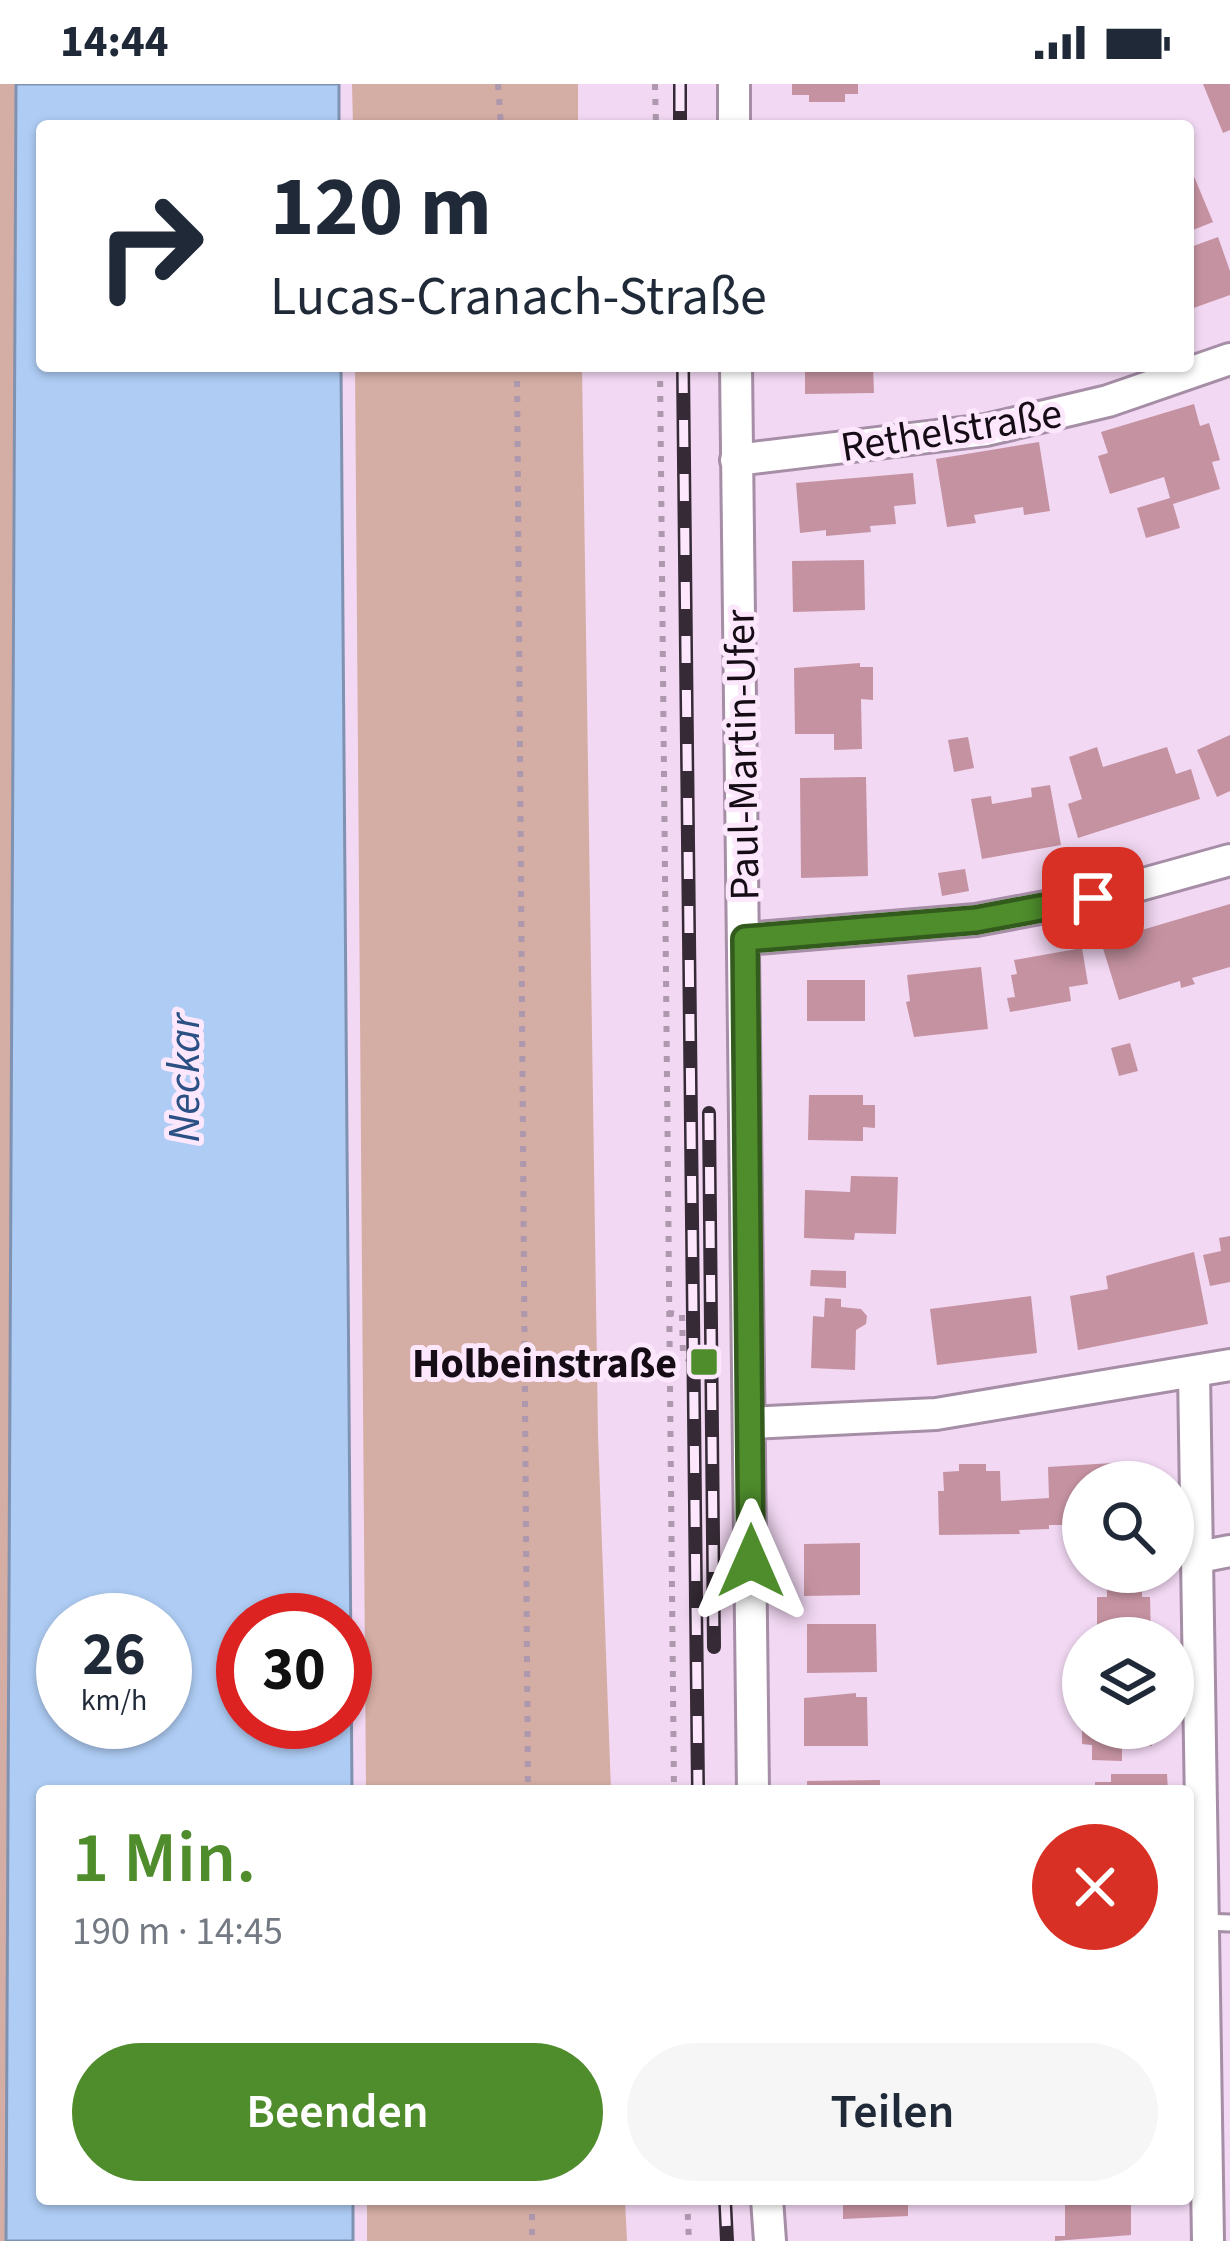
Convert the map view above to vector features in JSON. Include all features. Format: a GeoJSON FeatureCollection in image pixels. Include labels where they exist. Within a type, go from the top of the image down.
{"type":"FeatureCollection","features":[{"type":"Feature","properties":{"kind":"street"},"geometry":{"type":"LineString","coordinates":[[734,84],[734,120]]}},
{"type":"Feature","properties":{"kind":"street","name":"Rethelstraße"},"geometry":{"type":"LineString","coordinates":[[1194,371],[1230,359]]}},
{"type":"Feature","properties":{"kind":"street","name":"Paul-Martin-Ufer"},"geometry":{"type":"LineString","coordinates":[[736,372],[753,1785]]}},
{"type":"Feature","properties":{"kind":"street","name":"Rethelstraße"},"geometry":{"type":"LineString","coordinates":[[736,460],[986,430],[1108,401],[1192,372]]}},
{"type":"Feature","properties":{"kind":"street"},"geometry":{"type":"LineString","coordinates":[[745,939],[976,920],[1093,898],[1230,860]]}},
{"type":"Feature","properties":{"kind":"street"},"geometry":{"type":"LineString","coordinates":[[749,1423],[936,1414],[1230,1365]]}},
{"type":"Feature","properties":{"kind":"street"},"geometry":{"type":"LineString","coordinates":[[1194,1373],[1198,1557],[1217,1923],[1208,2241]]}},
{"type":"Feature","properties":{"kind":"street"},"geometry":{"type":"LineString","coordinates":[[1198,1557],[1230,1551]]}},
{"type":"Feature","properties":{"kind":"street"},"geometry":{"type":"LineString","coordinates":[[767,2205],[770,2241]]}},
{"type":"Feature","properties":{"kind":"path"},"geometry":{"type":"LineString","coordinates":[[498,84],[501,120]]}},
{"type":"Feature","properties":{"kind":"path"},"geometry":{"type":"LineString","coordinates":[[655,84],[656,120]]}},
{"type":"Feature","properties":{"kind":"path"},"geometry":{"type":"LineString","coordinates":[[517,372],[528,1785]]}},
{"type":"Feature","properties":{"kind":"path"},"geometry":{"type":"LineString","coordinates":[[660,372],[674,1785]]}},
{"type":"Feature","properties":{"kind":"path"},"geometry":{"type":"LineString","coordinates":[[668,1313],[682,1314],[682,1354]]}},
{"type":"Feature","properties":{"kind":"path"},"geometry":{"type":"LineString","coordinates":[[532,2205],[532,2241]]}},
{"type":"Feature","properties":{"kind":"path"},"geometry":{"type":"LineString","coordinates":[[687,2205],[688,2241]]}},
{"type":"Feature","properties":{"kind":"shaded area"},"geometry":{"type":"Polygon","coordinates":[[[0,84],[26,84],[22,2241],[0,2241],[0,84]]]}},
{"type":"Feature","properties":{"kind":"shaded area"},"geometry":{"type":"Polygon","coordinates":[[[352,84],[578,84],[578,120],[353,120],[352,84]]]}},
{"type":"Feature","properties":{"kind":"shaded area"},"geometry":{"type":"Polygon","coordinates":[[[355,372],[582,372],[598,1435],[611,1785],[366,1785],[366,1749],[372,1749],[372,1593],[364,1593],[355,372]]]}},
{"type":"Feature","properties":{"kind":"shaded area"},"geometry":{"type":"Polygon","coordinates":[[[367,2205],[625,2205],[627,2241],[367,2241],[367,2205]]]}},
{"type":"Feature","properties":{"kind":"water","name":"Neckar"},"geometry":{"type":"Polygon","coordinates":[[[16,84],[339,84],[339,120],[36,120],[36,372],[341,372],[350,1593],[216,1593],[216,1749],[352,1749],[352,1785],[36,1785],[36,2205],[353,2205],[353,2241],[6,2241],[16,84]]]}},
{"type":"Feature","properties":{"kind":"building"},"geometry":{"type":"Polygon","coordinates":[[[792,84],[858,84],[858,94],[845,94],[845,102],[809,102],[809,95],[792,95],[792,84]]]}},
{"type":"Feature","properties":{"kind":"building"},"geometry":{"type":"Polygon","coordinates":[[[1203,84],[1230,84],[1230,130],[1223,133],[1203,84]]]}},
{"type":"Feature","properties":{"kind":"building"},"geometry":{"type":"Polygon","coordinates":[[[1194,176],[1213,222],[1194,230],[1194,176]]]}},
{"type":"Feature","properties":{"kind":"building"},"geometry":{"type":"Polygon","coordinates":[[[1218,237],[1230,271],[1230,295],[1194,308],[1194,246],[1218,237]]]}},
{"type":"Feature","properties":{"kind":"building"},"geometry":{"type":"Polygon","coordinates":[[[805,372],[873,372],[874,393],[805,394],[805,372]]]}},
{"type":"Feature","properties":{"kind":"building"},"geometry":{"type":"Polygon","coordinates":[[[1194,404],[1200,426],[1209,423],[1220,460],[1212,462],[1220,489],[1173,504],[1180,528],[1146,538],[1137,508],[1170,498],[1164,477],[1110,494],[1098,456],[1108,453],[1101,432],[1194,404]]]}},
{"type":"Feature","properties":{"kind":"building"},"geometry":{"type":"Polygon","coordinates":[[[1039,442],[1050,511],[1024,515],[1023,507],[974,515],[976,523],[947,527],[936,459],[1039,442]]]}},
{"type":"Feature","properties":{"kind":"building"},"geometry":{"type":"Polygon","coordinates":[[[913,473],[916,504],[894,506],[896,524],[870,526],[871,532],[800,533],[796,483],[913,473]]]}},
{"type":"Feature","properties":{"kind":"building"},"geometry":{"type":"Polygon","coordinates":[[[864,560],[865,610],[793,612],[792,561],[864,560]]]}},
{"type":"Feature","properties":{"kind":"building"},"geometry":{"type":"Polygon","coordinates":[[[860,663],[860,667],[873,667],[873,700],[861,699],[862,749],[834,750],[834,734],[795,734],[794,668],[860,663]]]}},
{"type":"Feature","properties":{"kind":"building"},"geometry":{"type":"Polygon","coordinates":[[[1230,735],[1230,791],[1217,797],[1197,750],[1230,735]]]}},
{"type":"Feature","properties":{"kind":"building"},"geometry":{"type":"Polygon","coordinates":[[[968,737],[974,768],[954,772],[948,740],[968,737]]]}},
{"type":"Feature","properties":{"kind":"building"},"geometry":{"type":"Polygon","coordinates":[[[1097,747],[1103,767],[1167,747],[1176,774],[1191,769],[1200,799],[1078,838],[1068,804],[1082,799],[1069,757],[1097,747]]]}},
{"type":"Feature","properties":{"kind":"building"},"geometry":{"type":"Polygon","coordinates":[[[866,777],[868,876],[801,878],[800,778],[866,777]]]}},
{"type":"Feature","properties":{"kind":"building"},"geometry":{"type":"Polygon","coordinates":[[[1050,785],[1061,845],[982,859],[971,799],[991,796],[992,804],[1032,797],[1031,788],[1050,785]]]}},
{"type":"Feature","properties":{"kind":"building"},"geometry":{"type":"Polygon","coordinates":[[[965,869],[969,891],[942,896],[938,873],[965,869]]]}},
{"type":"Feature","properties":{"kind":"building"},"geometry":{"type":"Polygon","coordinates":[[[1230,904],[1230,967],[1192,978],[1195,984],[1181,988],[1180,981],[1119,1000],[1101,942],[1230,904]]]}},
{"type":"Feature","properties":{"kind":"building"},"geometry":{"type":"Polygon","coordinates":[[[1082,948],[1088,984],[1069,987],[1071,1001],[1010,1012],[1007,998],[1015,997],[1011,975],[1017,974],[1014,960],[1082,948]]]}},
{"type":"Feature","properties":{"kind":"building"},"geometry":{"type":"Polygon","coordinates":[[[981,967],[988,1029],[914,1037],[906,1002],[910,1001],[907,975],[981,967]]]}},
{"type":"Feature","properties":{"kind":"building"},"geometry":{"type":"Polygon","coordinates":[[[807,980],[865,980],[865,1021],[807,1021],[807,980]]]}},
{"type":"Feature","properties":{"kind":"building"},"geometry":{"type":"Polygon","coordinates":[[[1130,1043],[1138,1071],[1119,1076],[1111,1048],[1130,1043]]]}},
{"type":"Feature","properties":{"kind":"building"},"geometry":{"type":"Polygon","coordinates":[[[809,1095],[863,1095],[863,1105],[875,1105],[875,1128],[863,1127],[863,1141],[808,1140],[809,1095]]]}},
{"type":"Feature","properties":{"kind":"building"},"geometry":{"type":"Polygon","coordinates":[[[851,1176],[898,1177],[896,1234],[855,1233],[854,1240],[804,1238],[805,1190],[850,1192],[851,1176]]]}},
{"type":"Feature","properties":{"kind":"building"},"geometry":{"type":"Polygon","coordinates":[[[1230,1236],[1230,1282],[1210,1286],[1203,1255],[1221,1251],[1219,1238],[1230,1236]]]}},
{"type":"Feature","properties":{"kind":"building"},"geometry":{"type":"Polygon","coordinates":[[[1194,1252],[1208,1324],[1078,1350],[1070,1296],[1108,1289],[1106,1276],[1194,1252]]]}},
{"type":"Feature","properties":{"kind":"building"},"geometry":{"type":"Polygon","coordinates":[[[811,1270],[846,1271],[846,1288],[810,1286],[811,1270]]]}},
{"type":"Feature","properties":{"kind":"building"},"geometry":{"type":"Polygon","coordinates":[[[1031,1296],[1037,1353],[937,1365],[930,1309],[1031,1296]]]}},
{"type":"Feature","properties":{"kind":"building"},"geometry":{"type":"Polygon","coordinates":[[[825,1298],[841,1299],[841,1307],[861,1309],[867,1316],[866,1324],[856,1330],[855,1370],[811,1368],[813,1316],[824,1317],[825,1298]]]}},
{"type":"Feature","properties":{"kind":"building"},"geometry":{"type":"Polygon","coordinates":[[[959,1464],[986,1464],[986,1471],[1000,1471],[1001,1501],[1049,1498],[1048,1467],[1062,1466],[1062,1525],[1019,1530],[1020,1534],[939,1535],[938,1491],[944,1491],[943,1472],[959,1471],[959,1464]]]}},
{"type":"Feature","properties":{"kind":"building"},"geometry":{"type":"Polygon","coordinates":[[[860,1543],[860,1595],[804,1596],[804,1544],[860,1543]]]}},
{"type":"Feature","properties":{"kind":"building"},"geometry":{"type":"Polygon","coordinates":[[[1107,1593],[1142,1593],[1150,1597],[1150,1617],[1097,1617],[1097,1597],[1107,1597],[1107,1593]]]}},
{"type":"Feature","properties":{"kind":"building"},"geometry":{"type":"Polygon","coordinates":[[[807,1624],[876,1624],[877,1672],[807,1673],[807,1624]]]}},
{"type":"Feature","properties":{"kind":"building"},"geometry":{"type":"Polygon","coordinates":[[[856,1693],[856,1697],[867,1697],[868,1746],[804,1746],[804,1698],[856,1693]]]}},
{"type":"Feature","properties":{"kind":"building"},"geometry":{"type":"Polygon","coordinates":[[[1092,1749],[1122,1749],[1122,1761],[1092,1760],[1092,1749]]]}},
{"type":"Feature","properties":{"kind":"building"},"geometry":{"type":"Polygon","coordinates":[[[1111,1774],[1167,1774],[1168,1785],[1095,1785],[1111,1782],[1111,1774]]]}},
{"type":"Feature","properties":{"kind":"building"},"geometry":{"type":"Polygon","coordinates":[[[880,1780],[880,1785],[807,1785],[807,1781],[880,1780]]]}},
{"type":"Feature","properties":{"kind":"building"},"geometry":{"type":"Polygon","coordinates":[[[843,2205],[908,2205],[908,2216],[843,2219],[843,2205]]]}},
{"type":"Feature","properties":{"kind":"building"},"geometry":{"type":"Polygon","coordinates":[[[1065,2205],[1131,2205],[1131,2235],[1055,2241],[1055,2236],[1065,2236],[1065,2205]]]}},
{"type":"Feature","properties":{"kind":"railway"},"geometry":{"type":"LineString","coordinates":[[680,84],[680,120]]}},
{"type":"Feature","properties":{"kind":"railway"},"geometry":{"type":"LineString","coordinates":[[683,372],[698,1785]]}},
{"type":"Feature","properties":{"kind":"railway"},"geometry":{"type":"LineString","coordinates":[[709,1113],[714,1647]]}},
{"type":"Feature","properties":{"kind":"railway"},"geometry":{"type":"LineString","coordinates":[[725,2205],[727,2241]]}},
{"type":"Feature","properties":{"kind":"place","name":"Holbeinstraße"},"geometry":{"type":"Point","coordinates":[704,1362]}},
{"type":"Feature","properties":{"kind":"route"},"geometry":{"type":"LineString","coordinates":[[751,1561],[745,939],[976,920],[1093,898]]}}]}
